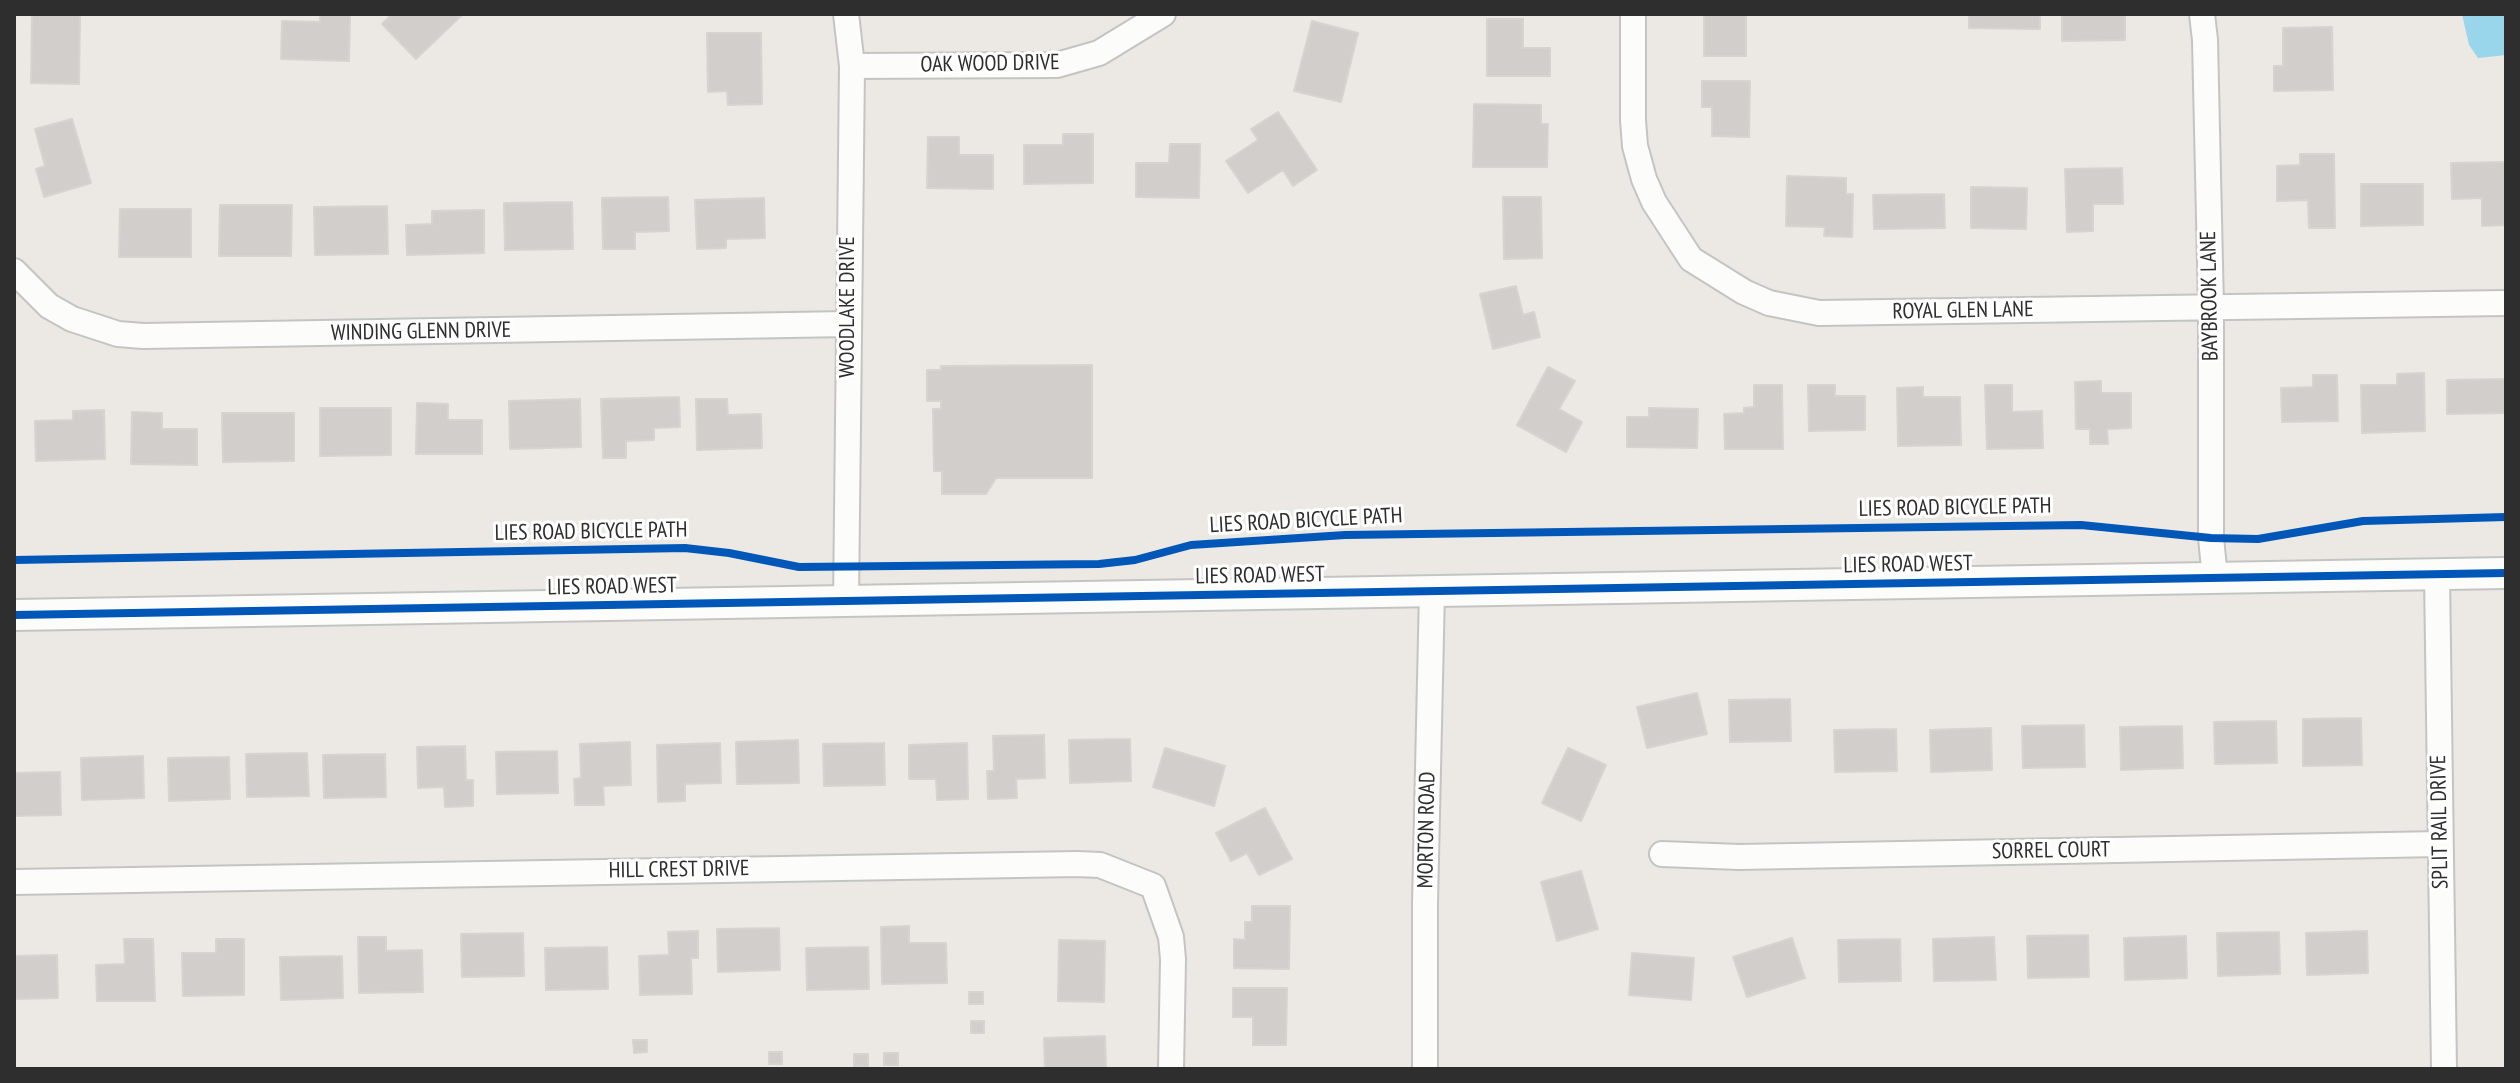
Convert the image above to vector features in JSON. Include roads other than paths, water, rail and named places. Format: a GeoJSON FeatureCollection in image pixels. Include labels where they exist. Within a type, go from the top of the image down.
{"type":"FeatureCollection","features":[{"type":"Feature","properties":{"kind":"street","name":"WOODLAKE DRIVE"},"geometry":{"type":"LineString","coordinates":[[846,14],[852,66],[846,601]]}},
{"type":"Feature","properties":{"kind":"street","name":"OAK WOOD DRIVE"},"geometry":{"type":"LineString","coordinates":[[852,66],[1057,65],[1099,53],[1163,14]]}},
{"type":"Feature","properties":{"kind":"street","name":"ROYAL GLEN LANE"},"geometry":{"type":"LineString","coordinates":[[1633,14],[1635,146],[1654,202],[1691,259],[1744,292],[1782,306],[1819,313],[2506,303]]}},
{"type":"Feature","properties":{"kind":"street","name":"BAYBROOK LANE"},"geometry":{"type":"LineString","coordinates":[[2202,14],[2211,308],[2211,538],[2215,578]]}},
{"type":"Feature","properties":{"kind":"street","name":"WINDING GLENN DRIVE"},"geometry":{"type":"LineString","coordinates":[[14,271],[49,306],[72,319],[118,334],[143,336],[848,324]]}},
{"type":"Feature","properties":{"kind":"street","name":"LIES ROAD WEST"},"geometry":{"type":"LineString","coordinates":[[14,615],[2506,573]]}},
{"type":"Feature","properties":{"kind":"street","name":"SPLIT RAIL DRIVE"},"geometry":{"type":"LineString","coordinates":[[2437,575],[2444,1069]]}},
{"type":"Feature","properties":{"kind":"street","name":"MORTON ROAD"},"geometry":{"type":"LineString","coordinates":[[1425,1069],[1425,903],[1432,591]]}},
{"type":"Feature","properties":{"kind":"street","name":"SORREL COURT"},"geometry":{"type":"LineString","coordinates":[[1662,854],[1739,857],[2440,844]]}},
{"type":"Feature","properties":{"kind":"street","name":"HILL CREST DRIVE"},"geometry":{"type":"LineString","coordinates":[[14,882],[1100,865],[1153,886],[1171,937],[1171,1069]]}},
{"type":"Feature","properties":{"kind":"water"},"geometry":{"type":"Polygon","coordinates":[[[2462,14],[2506,14],[2506,55],[2478,58],[2469,45],[2462,14]]]}}]}
